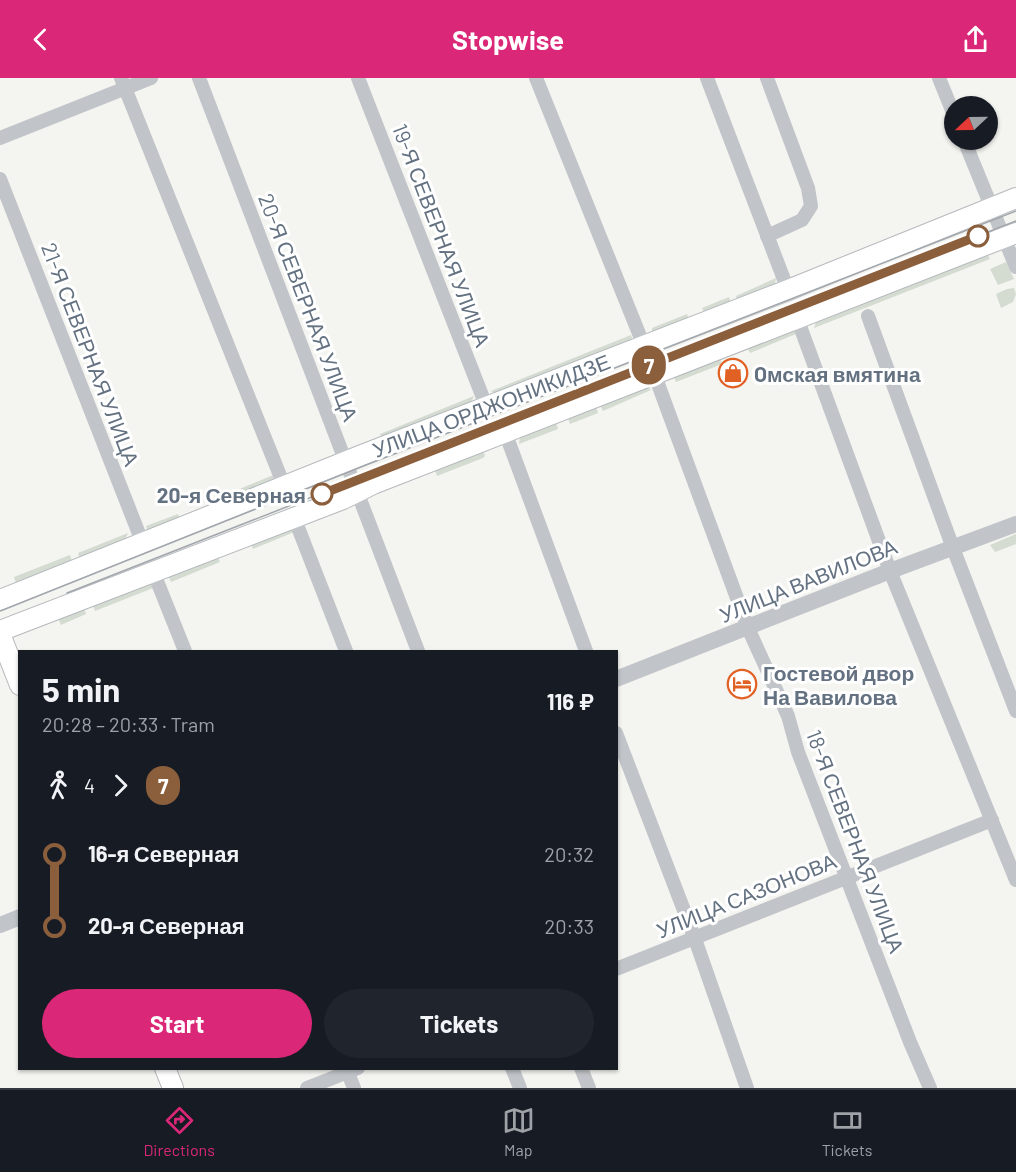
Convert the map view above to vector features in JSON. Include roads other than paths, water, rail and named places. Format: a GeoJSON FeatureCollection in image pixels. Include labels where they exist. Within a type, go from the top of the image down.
{"type":"FeatureCollection","features":[{"type":"Feature","properties":{"kind":"main road","name":"УЛИЦА ОРДЖОНИКИДЗЕ"},"geometry":{"type":"LineString","coordinates":[[0,600],[1016,198]]}},
{"type":"Feature","properties":{"kind":"main road","name":"УЛИЦА ОРДЖОНИКИДЗЕ"},"geometry":{"type":"LineString","coordinates":[[0,632],[357,493],[373,484],[505,432],[1010,236]]}},
{"type":"Feature","properties":{"kind":"main road"},"geometry":{"type":"LineString","coordinates":[[0,632],[18,680]]}},
{"type":"Feature","properties":{"kind":"main road"},"geometry":{"type":"LineString","coordinates":[[166,1070],[173,1088]]}},
{"type":"Feature","properties":{"kind":"street"},"geometry":{"type":"LineString","coordinates":[[0,138],[123,83],[151,78]]}},
{"type":"Feature","properties":{"kind":"street","name":"20-Я СЕВЕРНАЯ УЛИЦА"},"geometry":{"type":"LineString","coordinates":[[199,78],[418,650]]}},
{"type":"Feature","properties":{"kind":"street","name":"19-Я СЕВЕРНАЯ УЛИЦА"},"geometry":{"type":"LineString","coordinates":[[358,78],[487,408]]}},
{"type":"Feature","properties":{"kind":"street"},"geometry":{"type":"LineString","coordinates":[[536,78],[644,346]]}},
{"type":"Feature","properties":{"kind":"street"},"geometry":{"type":"LineString","coordinates":[[707,78],[788,290]]}},
{"type":"Feature","properties":{"kind":"street"},"geometry":{"type":"LineString","coordinates":[[767,78],[808,188],[811,206],[802,220],[767,236]]}},
{"type":"Feature","properties":{"kind":"street"},"geometry":{"type":"LineString","coordinates":[[939,78],[946,96]]}},
{"type":"Feature","properties":{"kind":"street"},"geometry":{"type":"LineString","coordinates":[[123,83],[285,488]]}},
{"type":"Feature","properties":{"kind":"street"},"geometry":{"type":"LineString","coordinates":[[968,150],[992,207],[1010,236],[1016,267]]}},
{"type":"Feature","properties":{"kind":"street","name":"21-Я СЕВЕРНАЯ УЛИЦА"},"geometry":{"type":"LineString","coordinates":[[0,179],[143,544]]}},
{"type":"Feature","properties":{"kind":"street"},"geometry":{"type":"LineString","coordinates":[[868,316],[953,548],[1016,711]]}},
{"type":"Feature","properties":{"kind":"street"},"geometry":{"type":"LineString","coordinates":[[798,318],[890,571],[1016,880]]}},
{"type":"Feature","properties":{"kind":"street","name":"18-Я СЕВЕРНАЯ УЛИЦА"},"geometry":{"type":"LineString","coordinates":[[654,374],[748,628],[788,716],[798,752],[846,878],[930,1088]]}},
{"type":"Feature","properties":{"kind":"street"},"geometry":{"type":"LineString","coordinates":[[505,432],[586,650]]}},
{"type":"Feature","properties":{"kind":"street"},"geometry":{"type":"LineString","coordinates":[[294,517],[346,650]]}},
{"type":"Feature","properties":{"kind":"street","name":"УЛИЦА ВАВИЛОВА"},"geometry":{"type":"LineString","coordinates":[[618,678],[1016,524]]}},
{"type":"Feature","properties":{"kind":"street"},"geometry":{"type":"LineString","coordinates":[[153,571],[185,650]]}},
{"type":"Feature","properties":{"kind":"street"},"geometry":{"type":"LineString","coordinates":[[618,737],[695,939],[747,1088]]}},
{"type":"Feature","properties":{"kind":"street","name":"УЛИЦА САЗОНОВА"},"geometry":{"type":"LineString","coordinates":[[618,968],[992,820]]}},
{"type":"Feature","properties":{"kind":"street"},"geometry":{"type":"LineString","coordinates":[[0,925],[18,918]]}},
{"type":"Feature","properties":{"kind":"street"},"geometry":{"type":"LineString","coordinates":[[308,1088],[348,1070]]}},
{"type":"Feature","properties":{"kind":"street"},"geometry":{"type":"LineString","coordinates":[[350,1070],[354,1088]]}},
{"type":"Feature","properties":{"kind":"street"},"geometry":{"type":"LineString","coordinates":[[513,1070],[519,1088]]}},
{"type":"Feature","properties":{"kind":"street"},"geometry":{"type":"LineString","coordinates":[[582,1070],[589,1088]]}},
{"type":"Feature","properties":{"kind":"tram line"},"geometry":{"type":"LineString","coordinates":[[0,611],[1016,211]]}},
{"type":"Feature","properties":{"kind":"tram line"},"geometry":{"type":"LineString","coordinates":[[67,593],[1016,221]]}},
{"type":"Feature","properties":{"kind":"tram line","name":"7"},"geometry":{"type":"LineString","coordinates":[[322,494],[978,236]]}},
{"type":"Feature","properties":{"kind":"place","name":"Oмская вмятина"},"geometry":{"type":"Point","coordinates":[733,373]}},
{"type":"Feature","properties":{"kind":"place","name":"20-я Северная"},"geometry":{"type":"Point","coordinates":[322,494]}},
{"type":"Feature","properties":{"kind":"place","name":"Гостевой двор На Вавилова"},"geometry":{"type":"Point","coordinates":[742,684]}}]}
